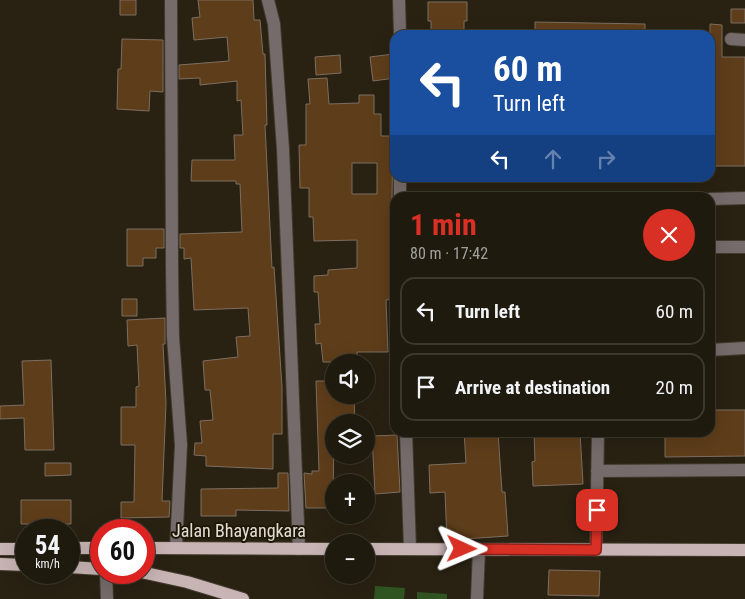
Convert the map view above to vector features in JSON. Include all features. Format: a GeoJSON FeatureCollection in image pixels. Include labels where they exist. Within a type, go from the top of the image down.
{"type":"FeatureCollection","features":[{"type":"Feature","properties":{"kind":"main road","name":"Jalan Bhayangkara"},"geometry":{"type":"LineString","coordinates":[[155,548],[325,549]]}},
{"type":"Feature","properties":{"kind":"main road"},"geometry":{"type":"LineString","coordinates":[[0,549],[15,549]]}},
{"type":"Feature","properties":{"kind":"main road"},"geometry":{"type":"LineString","coordinates":[[375,549],[745,550]]}},
{"type":"Feature","properties":{"kind":"main road"},"geometry":{"type":"LineString","coordinates":[[0,564],[15,565]]}},
{"type":"Feature","properties":{"kind":"main road"},"geometry":{"type":"LineString","coordinates":[[155,575],[187,582],[243,599]]}},
{"type":"Feature","properties":{"kind":"street"},"geometry":{"type":"LineString","coordinates":[[171,0],[173,337],[181,445],[176,548]]}},
{"type":"Feature","properties":{"kind":"street"},"geometry":{"type":"LineString","coordinates":[[268,0],[274,24],[283,149],[299,549]]}},
{"type":"Feature","properties":{"kind":"street"},"geometry":{"type":"LineString","coordinates":[[399,0],[400,30]]}},
{"type":"Feature","properties":{"kind":"street"},"geometry":{"type":"LineString","coordinates":[[731,39],[745,40]]}},
{"type":"Feature","properties":{"kind":"street"},"geometry":{"type":"LineString","coordinates":[[715,199],[745,198]]}},
{"type":"Feature","properties":{"kind":"street"},"geometry":{"type":"LineString","coordinates":[[715,247],[745,247]]}},
{"type":"Feature","properties":{"kind":"street"},"geometry":{"type":"LineString","coordinates":[[715,350],[745,348]]}},
{"type":"Feature","properties":{"kind":"street"},"geometry":{"type":"LineString","coordinates":[[406,437],[410,549]]}},
{"type":"Feature","properties":{"kind":"street"},"geometry":{"type":"LineString","coordinates":[[596,550],[598,437]]}},
{"type":"Feature","properties":{"kind":"street"},"geometry":{"type":"LineString","coordinates":[[597,471],[745,470]]}},
{"type":"Feature","properties":{"kind":"street"},"geometry":{"type":"LineString","coordinates":[[477,599],[479,550]]}},
{"type":"Feature","properties":{"kind":"street"},"geometry":{"type":"LineString","coordinates":[[106,584],[107,599]]}},
{"type":"Feature","properties":{"kind":"green space"},"geometry":{"type":"Polygon","coordinates":[[[375,586],[405,588],[404,599],[374,599],[375,586]]]}},
{"type":"Feature","properties":{"kind":"green space"},"geometry":{"type":"Polygon","coordinates":[[[417,592],[447,594],[447,599],[417,599],[417,592]]]}},
{"type":"Feature","properties":{"kind":"building"},"geometry":{"type":"Polygon","coordinates":[[[120,0],[136,0],[136,15],[120,15],[120,0]]]}},
{"type":"Feature","properties":{"kind":"building"},"geometry":{"type":"Polygon","coordinates":[[[198,0],[253,0],[254,20],[260,20],[263,54],[265,54],[267,125],[265,125],[272,268],[274,267],[282,387],[282,434],[273,434],[273,469],[206,466],[206,456],[194,455],[195,443],[202,443],[200,421],[213,420],[210,390],[205,390],[203,361],[238,357],[236,337],[250,336],[248,308],[194,310],[191,258],[184,259],[184,248],[180,248],[180,234],[242,232],[240,184],[236,184],[236,181],[191,181],[192,160],[235,160],[234,135],[243,135],[241,100],[237,101],[237,81],[200,85],[200,78],[179,79],[179,65],[229,61],[227,37],[194,40],[192,18],[200,17],[198,0]]]}},
{"type":"Feature","properties":{"kind":"building"},"geometry":{"type":"Polygon","coordinates":[[[428,2],[467,2],[467,21],[464,21],[464,30],[431,30],[431,21],[428,21],[428,2]]]}},
{"type":"Feature","properties":{"kind":"building"},"geometry":{"type":"Polygon","coordinates":[[[731,9],[745,9],[745,23],[731,23],[731,9]]]}},
{"type":"Feature","properties":{"kind":"building"},"geometry":{"type":"Polygon","coordinates":[[[535,22],[645,24],[645,30],[535,30],[535,22]]]}},
{"type":"Feature","properties":{"kind":"building"},"geometry":{"type":"Polygon","coordinates":[[[710,24],[722,25],[722,57],[745,57],[745,166],[715,166],[715,30],[710,30],[710,24]]]}},
{"type":"Feature","properties":{"kind":"building"},"geometry":{"type":"Polygon","coordinates":[[[122,39],[163,40],[163,92],[150,91],[149,111],[117,109],[118,69],[121,69],[122,39]]]}},
{"type":"Feature","properties":{"kind":"building"},"geometry":{"type":"Polygon","coordinates":[[[390,54],[390,79],[373,81],[370,57],[390,54]]]}},
{"type":"Feature","properties":{"kind":"building"},"geometry":{"type":"Polygon","coordinates":[[[340,55],[341,73],[316,75],[315,57],[340,55]]]}},
{"type":"Feature","properties":{"kind":"building"},"geometry":{"type":"Polygon","coordinates":[[[327,78],[329,104],[359,103],[359,95],[374,95],[374,114],[381,114],[381,136],[390,136],[390,182],[392,182],[392,192],[390,192],[390,300],[386,300],[388,352],[325,354],[325,362],[323,362],[321,343],[316,344],[315,324],[320,324],[318,292],[314,292],[314,276],[328,275],[328,270],[357,268],[357,240],[314,241],[313,217],[309,217],[309,188],[300,188],[299,145],[306,145],[306,104],[310,104],[308,79],[327,78]],[[352,163],[352,194],[377,194],[377,163],[352,163]]]}},
{"type":"Feature","properties":{"kind":"building"},"geometry":{"type":"Polygon","coordinates":[[[127,229],[164,229],[164,248],[156,248],[156,258],[143,258],[143,266],[127,266],[127,229]]]}},
{"type":"Feature","properties":{"kind":"building"},"geometry":{"type":"Polygon","coordinates":[[[122,299],[137,299],[137,316],[122,316],[122,299]]]}},
{"type":"Feature","properties":{"kind":"building"},"geometry":{"type":"Polygon","coordinates":[[[165,318],[165,344],[163,344],[166,403],[162,501],[170,501],[169,517],[121,518],[121,502],[134,502],[135,445],[121,445],[121,407],[136,407],[136,387],[139,386],[137,345],[128,346],[127,320],[165,318]]]}},
{"type":"Feature","properties":{"kind":"building"},"geometry":{"type":"Polygon","coordinates":[[[51,360],[54,450],[25,450],[24,418],[0,419],[0,406],[24,405],[22,361],[51,360]]]}},
{"type":"Feature","properties":{"kind":"building"},"geometry":{"type":"Polygon","coordinates":[[[316,381],[325,381],[325,404],[354,404],[355,414],[325,414],[325,464],[334,464],[333,474],[325,474],[325,508],[306,508],[304,473],[312,474],[312,471],[319,471],[316,381]]]}},
{"type":"Feature","properties":{"kind":"building"},"geometry":{"type":"Polygon","coordinates":[[[715,410],[745,410],[745,456],[665,457],[665,437],[715,437],[715,410]]]}},
{"type":"Feature","properties":{"kind":"building"},"geometry":{"type":"Polygon","coordinates":[[[375,436],[397,437],[400,492],[375,494],[375,436]]]}},
{"type":"Feature","properties":{"kind":"building"},"geometry":{"type":"Polygon","coordinates":[[[464,437],[498,437],[502,492],[505,492],[508,536],[447,541],[445,492],[430,493],[429,465],[466,463],[464,437]]]}},
{"type":"Feature","properties":{"kind":"building"},"geometry":{"type":"Polygon","coordinates":[[[534,437],[580,437],[583,484],[533,486],[532,462],[535,461],[534,437]]]}},
{"type":"Feature","properties":{"kind":"building"},"geometry":{"type":"Polygon","coordinates":[[[45,463],[71,463],[71,475],[45,476],[45,463]]]}},
{"type":"Feature","properties":{"kind":"building"},"geometry":{"type":"Polygon","coordinates":[[[278,473],[288,473],[289,511],[236,510],[236,516],[201,516],[201,489],[278,488],[278,473]]]}},
{"type":"Feature","properties":{"kind":"building"},"geometry":{"type":"Polygon","coordinates":[[[21,500],[71,500],[71,519],[21,519],[21,500]]]}},
{"type":"Feature","properties":{"kind":"building"},"geometry":{"type":"Polygon","coordinates":[[[549,570],[600,571],[599,596],[548,595],[549,570]]]}},
{"type":"Feature","properties":{"kind":"route"},"geometry":{"type":"LineString","coordinates":[[462,549],[596,550],[597,510]]}}]}
